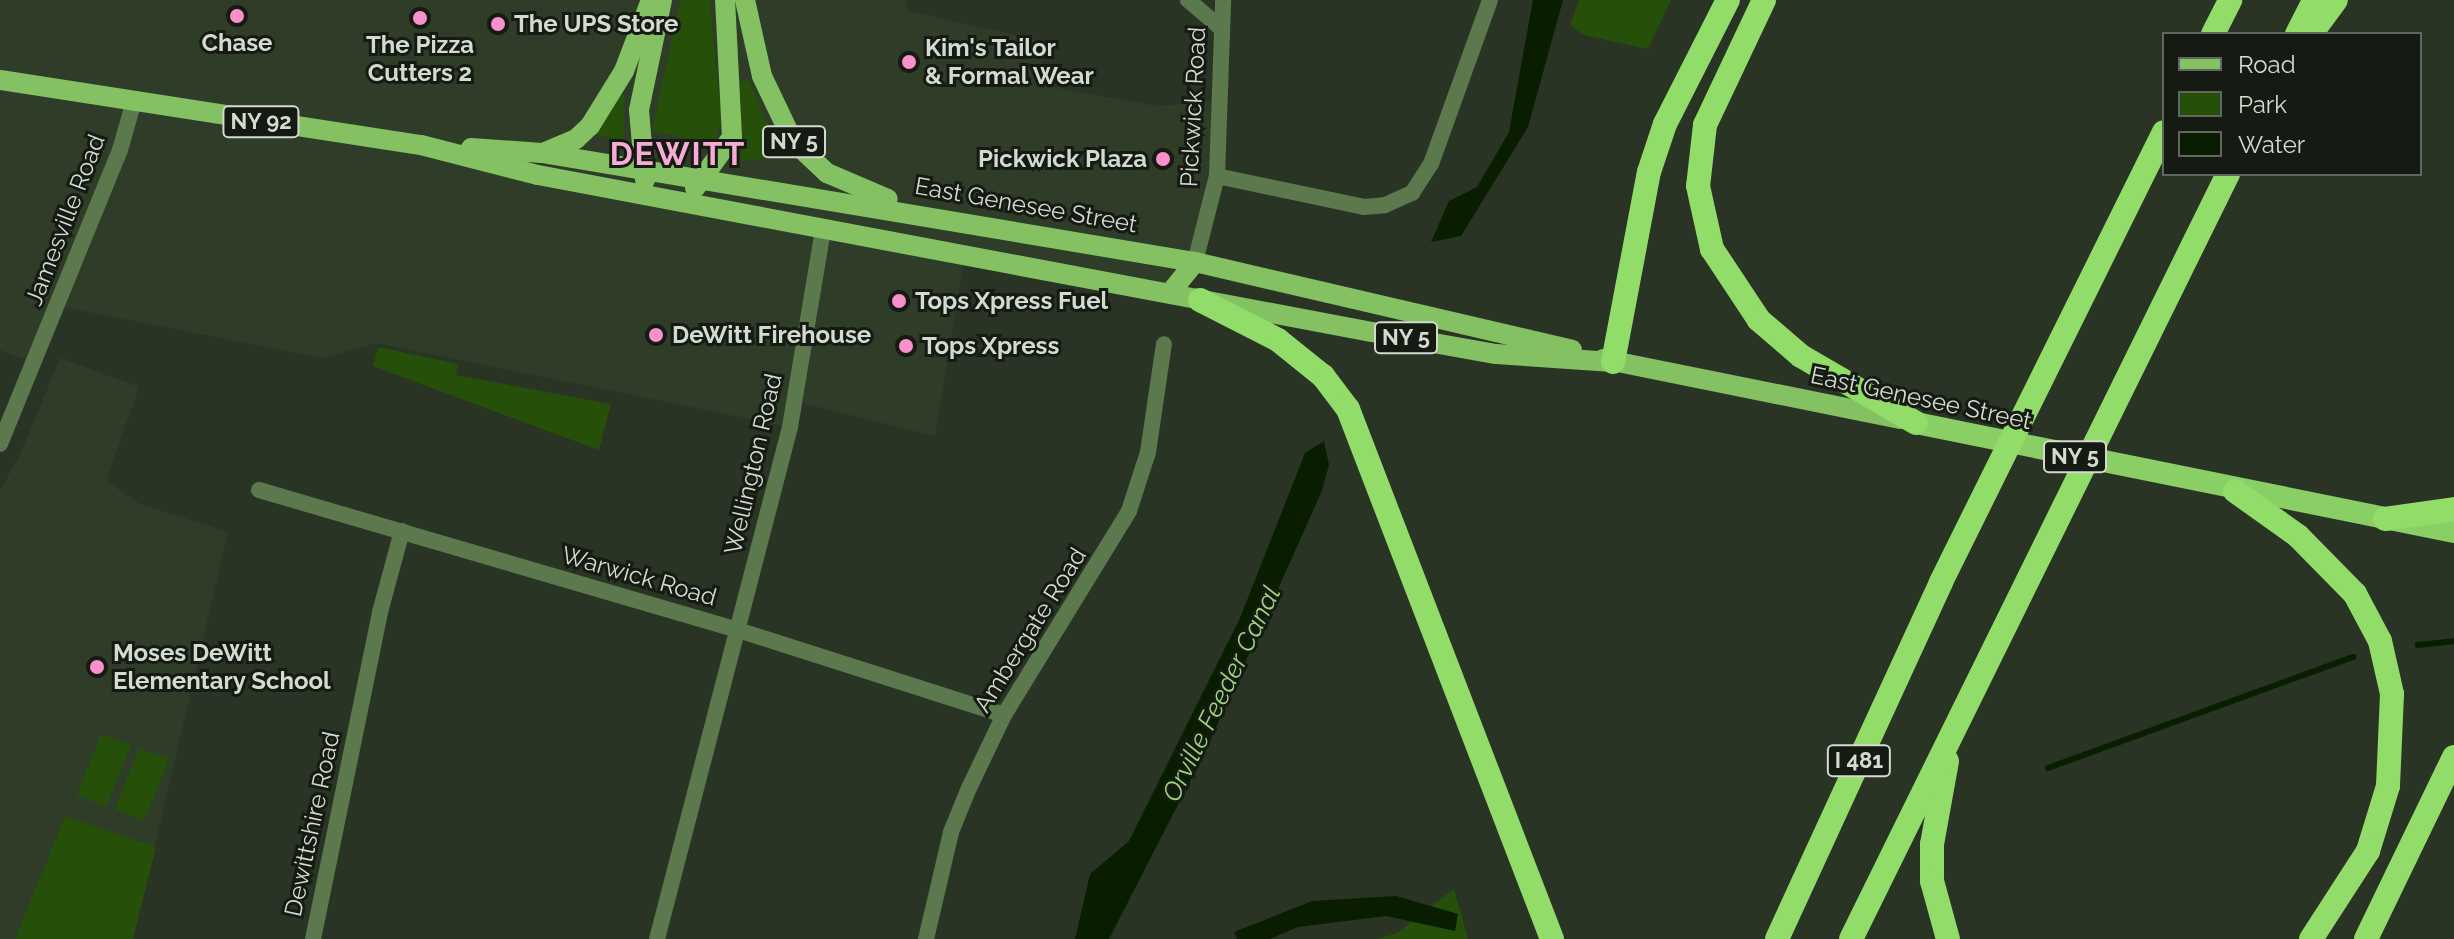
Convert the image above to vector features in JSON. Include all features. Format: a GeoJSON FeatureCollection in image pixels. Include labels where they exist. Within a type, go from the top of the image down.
{"type":"FeatureCollection","features":[{"type":"Feature","properties":{"kind":"highway"},"geometry":{"type":"LineString","coordinates":[[1613,362],[1649,172],[1665,124],[1728,0]]}},
{"type":"Feature","properties":{"kind":"highway"},"geometry":{"type":"LineString","coordinates":[[1764,0],[1705,125],[1698,186],[1712,249],[1759,320],[1801,356],[1916,423]]}},
{"type":"Feature","properties":{"kind":"highway"},"geometry":{"type":"LineString","coordinates":[[2214,32],[2230,0]]}},
{"type":"Feature","properties":{"kind":"highway"},"geometry":{"type":"LineString","coordinates":[[2298,32],[2314,0]]}},
{"type":"Feature","properties":{"kind":"highway"},"geometry":{"type":"LineString","coordinates":[[2312,32],[2336,0]]}},
{"type":"Feature","properties":{"kind":"highway","name":"I 481"},"geometry":{"type":"LineString","coordinates":[[1777,939],[1972,523],[2162,136]]}},
{"type":"Feature","properties":{"kind":"highway","name":"I 481"},"geometry":{"type":"LineString","coordinates":[[1851,939],[2227,176]]}},
{"type":"Feature","properties":{"kind":"highway"},"geometry":{"type":"LineString","coordinates":[[1200,300],[1278,340],[1323,376],[1348,409],[1552,939]]}},
{"type":"Feature","properties":{"kind":"highway","name":"East Genesee Street"},"geometry":{"type":"LineString","coordinates":[[1916,423],[2235,491],[2454,532]]}},
{"type":"Feature","properties":{"kind":"highway"},"geometry":{"type":"LineString","coordinates":[[2235,491],[2298,536],[2355,594],[2380,641],[2392,694],[2388,786],[2368,851],[2311,939]]}},
{"type":"Feature","properties":{"kind":"highway"},"geometry":{"type":"LineString","coordinates":[[2385,519],[2454,509]]}},
{"type":"Feature","properties":{"kind":"highway"},"geometry":{"type":"LineString","coordinates":[[1948,939],[1932,881],[1932,844],[1952,732]]}},
{"type":"Feature","properties":{"kind":"highway"},"geometry":{"type":"LineString","coordinates":[[2366,939],[2454,757]]}},
{"type":"Feature","properties":{"kind":"main road"},"geometry":{"type":"LineString","coordinates":[[542,153],[576,139],[590,126],[624,71],[651,0]]}},
{"type":"Feature","properties":{"kind":"main road"},"geometry":{"type":"LineString","coordinates":[[643,192],[647,170],[638,121],[662,0]]}},
{"type":"Feature","properties":{"kind":"main road","name":"NY 5"},"geometry":{"type":"LineString","coordinates":[[692,200],[697,179],[732,137],[725,0]]}},
{"type":"Feature","properties":{"kind":"main road","name":"NY 5"},"geometry":{"type":"LineString","coordinates":[[745,0],[762,76],[793,141],[842,182],[926,214]]}},
{"type":"Feature","properties":{"kind":"main road","name":"East Genesee Street"},"geometry":{"type":"LineString","coordinates":[[0,80],[421,145],[542,153],[926,214],[1195,262],[1500,330],[1613,362],[1916,423]]}},
{"type":"Feature","properties":{"kind":"main road","name":"East Genesee Street"},"geometry":{"type":"LineString","coordinates":[[421,145],[538,175],[692,200],[823,230],[1496,354],[1613,362]]}},
{"type":"Feature","properties":{"kind":"main road"},"geometry":{"type":"LineString","coordinates":[[1170,293],[1195,262]]}},
{"type":"Feature","properties":{"kind":"street"},"geometry":{"type":"LineString","coordinates":[[1188,0],[1222,29]]}},
{"type":"Feature","properties":{"kind":"street","name":"Pickwick Road"},"geometry":{"type":"LineString","coordinates":[[1195,262],[1217,176],[1223,0]]}},
{"type":"Feature","properties":{"kind":"street"},"geometry":{"type":"LineString","coordinates":[[1217,176],[1364,207],[1385,205],[1412,193],[1431,164],[1490,0]]}},
{"type":"Feature","properties":{"kind":"street","name":"Jamesville Road"},"geometry":{"type":"LineString","coordinates":[[0,444],[120,150],[134,101]]}},
{"type":"Feature","properties":{"kind":"street","name":"Wellington Road"},"geometry":{"type":"LineString","coordinates":[[657,939],[790,427],[823,230]]}},
{"type":"Feature","properties":{"kind":"street","name":"Ambergate Road"},"geometry":{"type":"LineString","coordinates":[[926,939],[951,832],[1004,715],[1129,511],[1148,452],[1164,344]]}},
{"type":"Feature","properties":{"kind":"street","name":"Warwick Road"},"geometry":{"type":"LineString","coordinates":[[259,490],[738,630],[1004,715]]}},
{"type":"Feature","properties":{"kind":"street","name":"Dewittshire Road"},"geometry":{"type":"LineString","coordinates":[[313,939],[380,612],[402,531]]}},
{"type":"Feature","properties":{"kind":"shaded area"},"geometry":{"type":"Polygon","coordinates":[[[0,0],[905,0],[908,11],[1044,42],[1040,85],[1156,106],[1223,101],[1212,204],[1170,293],[965,256],[935,436],[795,401],[790,427],[377,343],[322,358],[58,306],[34,363],[0,350],[0,0]]]}},
{"type":"Feature","properties":{"kind":"shaded area","name":"Moses DeWitt Elementary School"},"geometry":{"type":"Polygon","coordinates":[[[60,358],[139,387],[106,481],[140,504],[228,532],[133,939],[0,939],[0,490],[21,453],[60,358]]]}},
{"type":"Feature","properties":{"kind":"green space"},"geometry":{"type":"Polygon","coordinates":[[[680,0],[710,0],[721,119],[713,146],[652,130],[680,0]]]}},
{"type":"Feature","properties":{"kind":"green space"},"geometry":{"type":"Polygon","coordinates":[[[1579,0],[1671,0],[1648,49],[1583,35],[1570,25],[1579,0]]]}},
{"type":"Feature","properties":{"kind":"green space"},"geometry":{"type":"Polygon","coordinates":[[[749,80],[764,117],[787,156],[741,161],[740,81],[749,80]]]}},
{"type":"Feature","properties":{"kind":"green space"},"geometry":{"type":"Polygon","coordinates":[[[622,94],[624,141],[592,134],[622,94]]]}},
{"type":"Feature","properties":{"kind":"green space"},"geometry":{"type":"Polygon","coordinates":[[[378,347],[458,364],[456,375],[611,404],[599,450],[373,366],[378,347]]]}},
{"type":"Feature","properties":{"kind":"green space"},"geometry":{"type":"Polygon","coordinates":[[[101,734],[131,745],[106,807],[77,795],[101,734]]]}},
{"type":"Feature","properties":{"kind":"green space"},"geometry":{"type":"Polygon","coordinates":[[[139,748],[169,759],[144,821],[115,809],[139,748]]]}},
{"type":"Feature","properties":{"kind":"green space"},"geometry":{"type":"Polygon","coordinates":[[[65,816],[156,847],[133,939],[15,939],[65,816]]]}},
{"type":"Feature","properties":{"kind":"green space"},"geometry":{"type":"Polygon","coordinates":[[[1454,889],[1468,939],[1378,939],[1397,933],[1454,889]]]}},
{"type":"Feature","properties":{"kind":"water"},"geometry":{"type":"Polygon","coordinates":[[[1533,0],[1563,0],[1528,127],[1461,236],[1431,242],[1449,201],[1477,187],[1509,132],[1533,0]]]}},
{"type":"Feature","properties":{"kind":"water","name":"Orville Feeder Canal"},"geometry":{"type":"Polygon","coordinates":[[[1324,441],[1329,465],[1321,493],[1205,752],[1109,939],[1075,939],[1090,874],[1129,841],[1240,618],[1305,453],[1324,441]]]}},
{"type":"Feature","properties":{"kind":"water"},"geometry":{"type":"Polygon","coordinates":[[[1396,896],[1458,914],[1455,931],[1386,916],[1298,927],[1270,939],[1237,939],[1234,932],[1312,901],[1396,896]]]}},
{"type":"Feature","properties":{"kind":"waterway"},"geometry":{"type":"LineString","coordinates":[[2418,645],[2454,641]]}},
{"type":"Feature","properties":{"kind":"waterway"},"geometry":{"type":"LineString","coordinates":[[2048,768],[2353,657]]}},
{"type":"Feature","properties":{"kind":"place","name":"Chase"},"geometry":{"type":"Point","coordinates":[237,16]}},
{"type":"Feature","properties":{"kind":"place","name":"The Pizza Cutters 2"},"geometry":{"type":"Point","coordinates":[420,18]}},
{"type":"Feature","properties":{"kind":"place","name":"The UPS Store"},"geometry":{"type":"Point","coordinates":[498,24]}},
{"type":"Feature","properties":{"kind":"place","name":"Kim's Tailor & Formal Wear"},"geometry":{"type":"Point","coordinates":[909,62]}},
{"type":"Feature","properties":{"kind":"place","name":"Pickwick Plaza"},"geometry":{"type":"Point","coordinates":[1163,159]}},
{"type":"Feature","properties":{"kind":"place","name":"Tops Xpress Fuel"},"geometry":{"type":"Point","coordinates":[899,301]}},
{"type":"Feature","properties":{"kind":"place","name":"DeWitt Firehouse"},"geometry":{"type":"Point","coordinates":[656,335]}},
{"type":"Feature","properties":{"kind":"place","name":"Tops Xpress"},"geometry":{"type":"Point","coordinates":[906,346]}},
{"type":"Feature","properties":{"kind":"place","name":"Moses DeWitt Elementary School"},"geometry":{"type":"Point","coordinates":[97,667]}},
{"type":"Feature","properties":{"kind":"district","name":"DEWITT"},"geometry":{"type":"Point","coordinates":[678,154]}}]}
